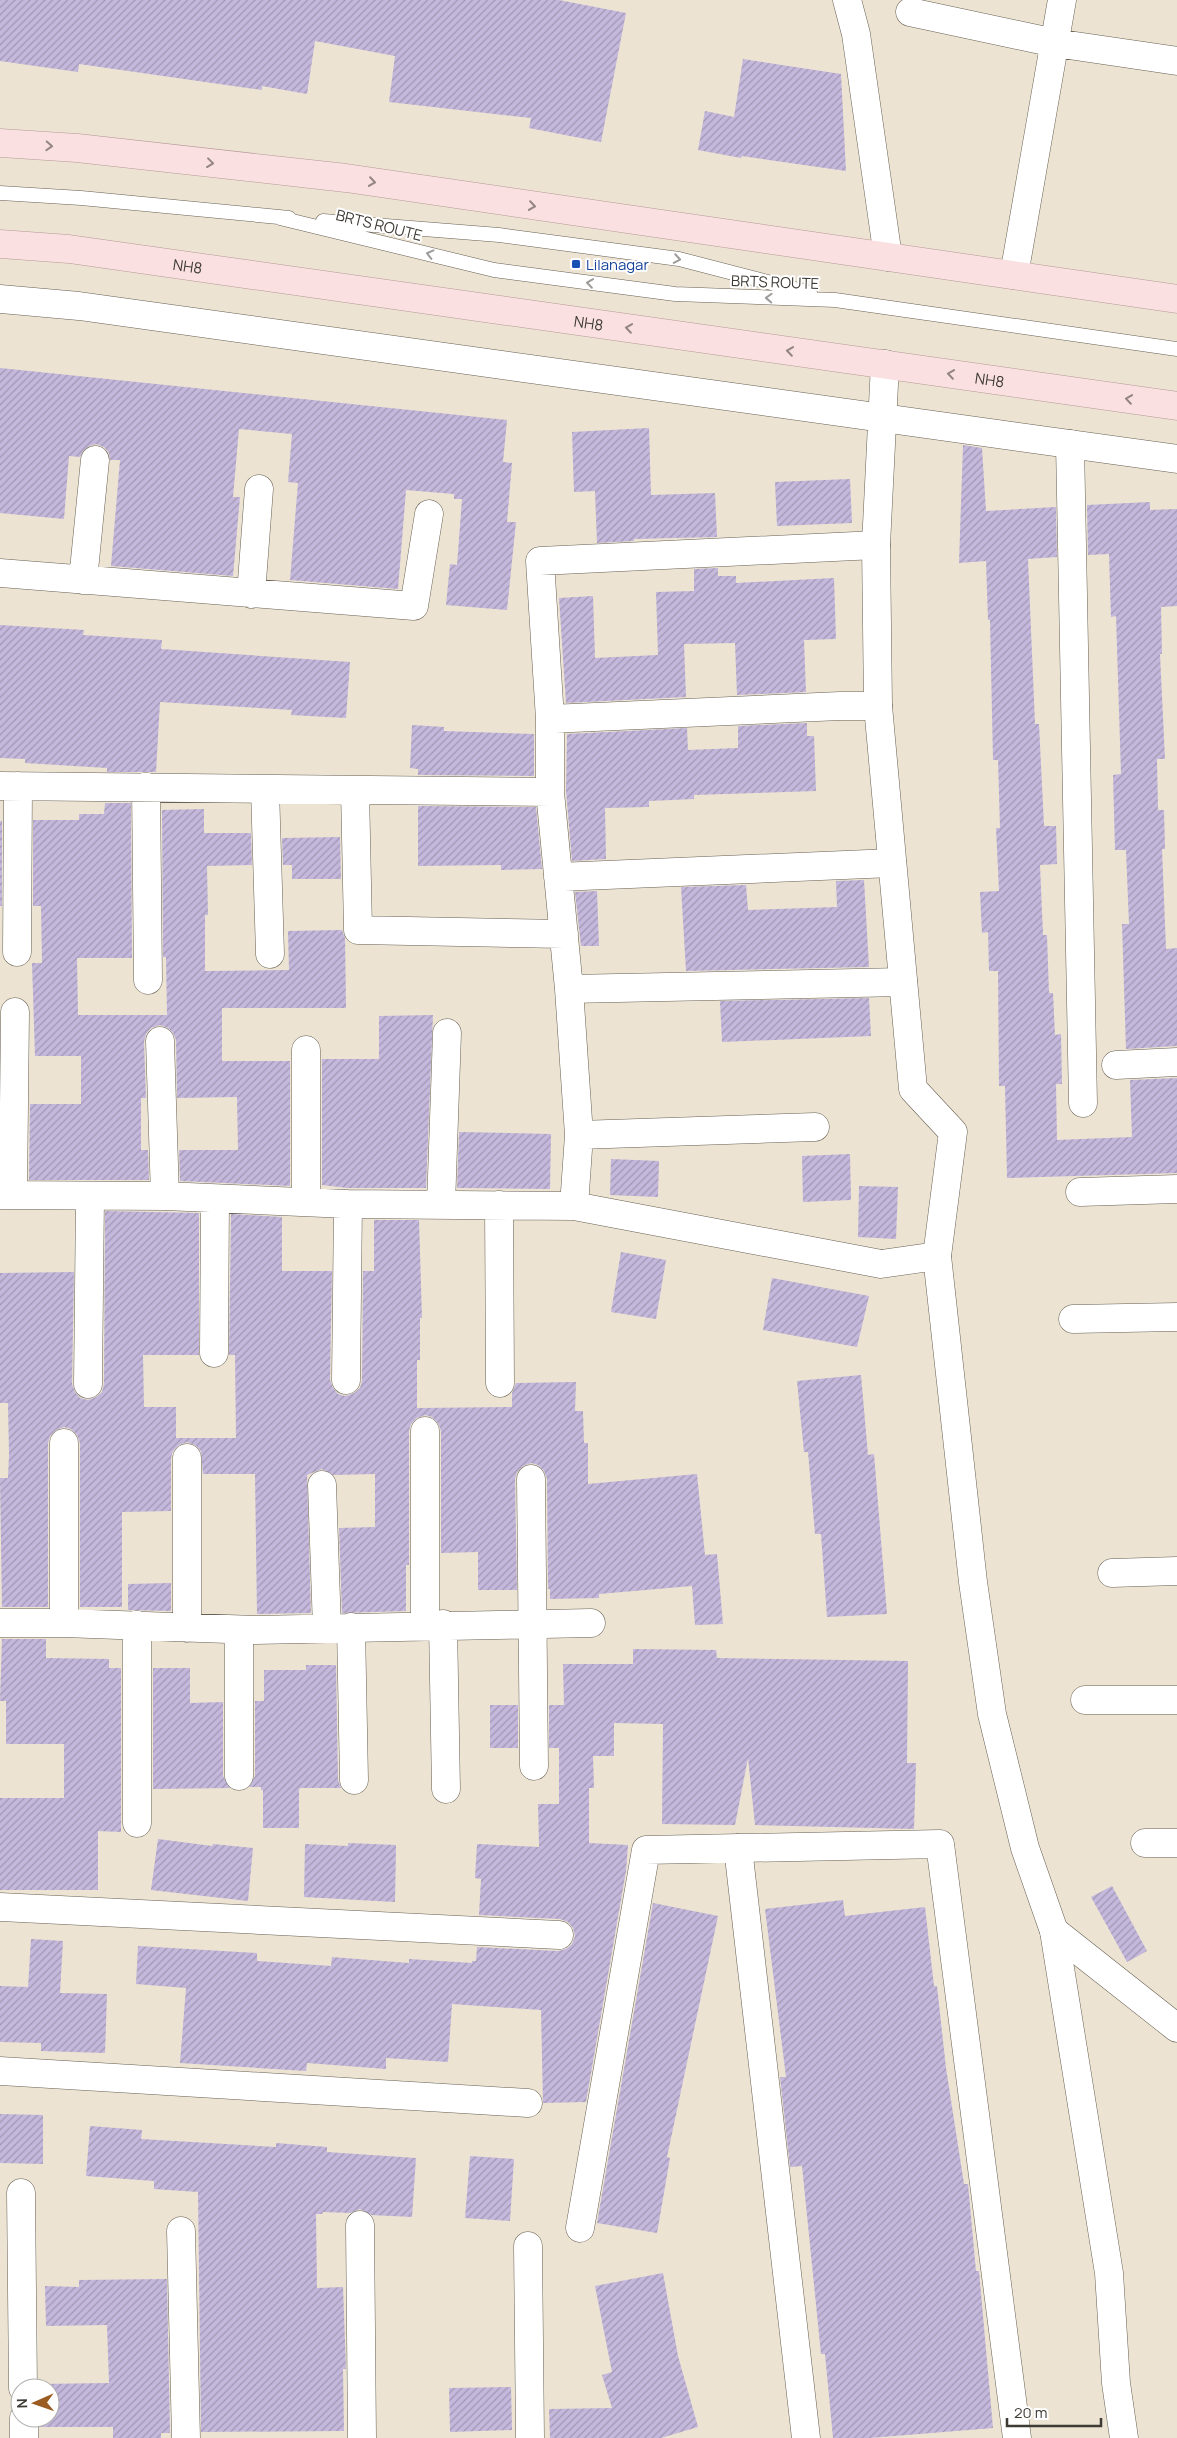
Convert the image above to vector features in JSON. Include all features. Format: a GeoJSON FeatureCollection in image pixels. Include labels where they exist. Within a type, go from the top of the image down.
{"type":"FeatureCollection","features":[{"type":"Feature","properties":{"kind":"main road"},"geometry":{"type":"LineString","coordinates":[[0,143],[77,148],[346,178],[1177,299]]}},
{"type":"Feature","properties":{"kind":"main road","name":"NH8"},"geometry":{"type":"LineString","coordinates":[[0,244],[69,250],[1177,406]]}},
{"type":"Feature","properties":{"kind":"street"},"geometry":{"type":"LineString","coordinates":[[847,0],[856,34],[888,257]]}},
{"type":"Feature","properties":{"kind":"street"},"geometry":{"type":"LineString","coordinates":[[1014,275],[1062,0]]}},
{"type":"Feature","properties":{"kind":"street"},"geometry":{"type":"LineString","coordinates":[[910,12],[1055,42],[1177,61]]}},
{"type":"Feature","properties":{"kind":"street"},"geometry":{"type":"LineString","coordinates":[[0,299],[79,306],[1177,459]]}},
{"type":"Feature","properties":{"kind":"street"},"geometry":{"type":"LineString","coordinates":[[885,364],[876,545],[878,706],[913,1089],[953,1132],[937,1256],[973,1582],[992,1714],[1025,1848],[1054,1931],[1110,2273],[1116,2382],[1124,2438]]}},
{"type":"Feature","properties":{"kind":"street"},"geometry":{"type":"LineString","coordinates":[[1070,444],[1083,1103]]}},
{"type":"Feature","properties":{"kind":"street"},"geometry":{"type":"LineString","coordinates":[[83,580],[95,460]]}},
{"type":"Feature","properties":{"kind":"street"},"geometry":{"type":"LineString","coordinates":[[251,594],[258,489]]}},
{"type":"Feature","properties":{"kind":"street"},"geometry":{"type":"LineString","coordinates":[[0,573],[414,606],[429,514]]}},
{"type":"Feature","properties":{"kind":"street"},"geometry":{"type":"LineString","coordinates":[[574,1206],[579,1135],[569,989],[550,792],[550,719],[540,561],[876,545]]}},
{"type":"Feature","properties":{"kind":"street"},"geometry":{"type":"LineString","coordinates":[[550,719],[840,706],[878,706]]}},
{"type":"Feature","properties":{"kind":"street"},"geometry":{"type":"LineString","coordinates":[[17,952],[9,786],[550,792]]}},
{"type":"Feature","properties":{"kind":"street"},"geometry":{"type":"LineString","coordinates":[[146,787],[148,980]]}},
{"type":"Feature","properties":{"kind":"street"},"geometry":{"type":"LineString","coordinates":[[265,788],[270,954]]}},
{"type":"Feature","properties":{"kind":"street"},"geometry":{"type":"LineString","coordinates":[[355,790],[358,930],[564,934]]}},
{"type":"Feature","properties":{"kind":"street"},"geometry":{"type":"LineString","coordinates":[[558,878],[892,863]]}},
{"type":"Feature","properties":{"kind":"street"},"geometry":{"type":"LineString","coordinates":[[569,989],[903,982]]}},
{"type":"Feature","properties":{"kind":"street"},"geometry":{"type":"LineString","coordinates":[[15,1012],[6,1195],[165,1196],[348,1204],[574,1206],[881,1264],[937,1256]]}},
{"type":"Feature","properties":{"kind":"street"},"geometry":{"type":"LineString","coordinates":[[441,1205],[447,1033]]}},
{"type":"Feature","properties":{"kind":"street"},"geometry":{"type":"LineString","coordinates":[[160,1041],[165,1196]]}},
{"type":"Feature","properties":{"kind":"street"},"geometry":{"type":"LineString","coordinates":[[306,1050],[306,1202]]}},
{"type":"Feature","properties":{"kind":"street"},"geometry":{"type":"LineString","coordinates":[[1116,1064],[1177,1062]]}},
{"type":"Feature","properties":{"kind":"street"},"geometry":{"type":"LineString","coordinates":[[579,1135],[815,1127]]}},
{"type":"Feature","properties":{"kind":"street"},"geometry":{"type":"LineString","coordinates":[[1080,1192],[1177,1190]]}},
{"type":"Feature","properties":{"kind":"street"},"geometry":{"type":"LineString","coordinates":[[88,1384],[90,1197]]}},
{"type":"Feature","properties":{"kind":"street"},"geometry":{"type":"LineString","coordinates":[[214,1353],[216,1199]]}},
{"type":"Feature","properties":{"kind":"street"},"geometry":{"type":"LineString","coordinates":[[346,1380],[348,1204]]}},
{"type":"Feature","properties":{"kind":"street"},"geometry":{"type":"LineString","coordinates":[[500,1205],[500,1383]]}},
{"type":"Feature","properties":{"kind":"street"},"geometry":{"type":"LineString","coordinates":[[1072,1319],[1177,1317]]}},
{"type":"Feature","properties":{"kind":"street"},"geometry":{"type":"LineString","coordinates":[[424,1431],[434,1625],[446,1789]]}},
{"type":"Feature","properties":{"kind":"street"},"geometry":{"type":"LineString","coordinates":[[64,1443],[64,1623]]}},
{"type":"Feature","properties":{"kind":"street"},"geometry":{"type":"LineString","coordinates":[[187,1458],[188,1628]]}},
{"type":"Feature","properties":{"kind":"street"},"geometry":{"type":"LineString","coordinates":[[531,1479],[534,1766]]}},
{"type":"Feature","properties":{"kind":"street"},"geometry":{"type":"LineString","coordinates":[[322,1485],[354,1780]]}},
{"type":"Feature","properties":{"kind":"street"},"geometry":{"type":"LineString","coordinates":[[1112,1573],[1177,1571]]}},
{"type":"Feature","properties":{"kind":"street"},"geometry":{"type":"LineString","coordinates":[[0,1623],[64,1623],[239,1630],[532,1622],[591,1623]]}},
{"type":"Feature","properties":{"kind":"street"},"geometry":{"type":"LineString","coordinates":[[137,1626],[137,1823]]}},
{"type":"Feature","properties":{"kind":"street"},"geometry":{"type":"LineString","coordinates":[[239,1630],[239,1776]]}},
{"type":"Feature","properties":{"kind":"street"},"geometry":{"type":"LineString","coordinates":[[1085,1700],[1177,1700]]}},
{"type":"Feature","properties":{"kind":"street"},"geometry":{"type":"LineString","coordinates":[[1145,1843],[1177,1843]]}},
{"type":"Feature","properties":{"kind":"street"},"geometry":{"type":"LineString","coordinates":[[580,2228],[646,1850],[940,1844],[1016,2438]]}},
{"type":"Feature","properties":{"kind":"street"},"geometry":{"type":"LineString","coordinates":[[738,1848],[806,2438]]}},
{"type":"Feature","properties":{"kind":"street"},"geometry":{"type":"LineString","coordinates":[[0,1907],[559,1935]]}},
{"type":"Feature","properties":{"kind":"street"},"geometry":{"type":"LineString","coordinates":[[1054,1931],[1177,2028]]}},
{"type":"Feature","properties":{"kind":"street"},"geometry":{"type":"LineString","coordinates":[[0,2071],[528,2103]]}},
{"type":"Feature","properties":{"kind":"street"},"geometry":{"type":"LineString","coordinates":[[21,2193],[23,2378]]}},
{"type":"Feature","properties":{"kind":"street"},"geometry":{"type":"LineString","coordinates":[[360,2225],[362,2438]]}},
{"type":"Feature","properties":{"kind":"street"},"geometry":{"type":"LineString","coordinates":[[181,2231],[186,2438]]}},
{"type":"Feature","properties":{"kind":"street"},"geometry":{"type":"LineString","coordinates":[[528,2246],[530,2438]]}},
{"type":"Feature","properties":{"kind":"lane","name":"BRTS ROUTE"},"geometry":{"type":"LineString","coordinates":[[0,193],[81,198],[280,218],[499,235],[679,259],[835,300]]}},
{"type":"Feature","properties":{"kind":"lane","name":"BRTS ROUTE"},"geometry":{"type":"LineString","coordinates":[[280,218],[494,270],[675,294],[835,300]]}},
{"type":"Feature","properties":{"kind":"lane"},"geometry":{"type":"LineString","coordinates":[[835,300],[1177,349]]}},
{"type":"Feature","properties":{"kind":"building"},"geometry":{"type":"Polygon","coordinates":[[[0,0],[559,0],[626,13],[601,142],[529,128],[531,118],[389,102],[395,56],[315,41],[307,94],[262,86],[262,90],[79,64],[78,72],[0,61],[0,0]]]}},
{"type":"Feature","properties":{"kind":"building"},"geometry":{"type":"Polygon","coordinates":[[[743,59],[841,74],[846,171],[742,156],[741,158],[698,150],[705,111],[734,117],[743,59]]]}},
{"type":"Feature","properties":{"kind":"building"},"geometry":{"type":"Polygon","coordinates":[[[0,368],[507,420],[503,462],[512,463],[507,522],[516,522],[507,610],[446,605],[450,564],[457,565],[462,499],[454,499],[454,494],[406,490],[398,589],[290,580],[298,483],[288,482],[292,434],[239,429],[233,497],[240,497],[233,576],[111,566],[120,460],[110,460],[109,453],[104,447],[96,444],[89,446],[80,457],[69,456],[64,519],[0,513],[0,368]]]}},
{"type":"Feature","properties":{"kind":"building"},"geometry":{"type":"Polygon","coordinates":[[[649,428],[651,495],[715,493],[717,537],[634,539],[634,541],[597,543],[595,491],[574,492],[572,432],[649,428]]]}},
{"type":"Feature","properties":{"kind":"building"},"geometry":{"type":"Polygon","coordinates":[[[963,445],[982,448],[986,511],[1056,507],[1057,557],[1028,559],[1035,724],[1039,724],[1044,826],[1056,826],[1057,864],[1040,865],[1043,935],[1047,935],[1049,993],[1053,993],[1055,1035],[1061,1034],[1062,1084],[1056,1084],[1057,1140],[1132,1137],[1130,1080],[1177,1078],[1177,1173],[1007,1178],[1005,1086],[999,1086],[998,971],[989,971],[988,932],[982,933],[980,892],[999,891],[996,828],[1000,828],[998,760],[993,760],[990,620],[988,620],[986,561],[959,563],[963,445]]]}},
{"type":"Feature","properties":{"kind":"building"},"geometry":{"type":"Polygon","coordinates":[[[850,479],[852,523],[777,526],[775,482],[850,479]]]}},
{"type":"Feature","properties":{"kind":"building"},"geometry":{"type":"Polygon","coordinates":[[[1150,502],[1150,510],[1177,509],[1177,606],[1161,607],[1162,654],[1160,654],[1165,759],[1157,759],[1158,810],[1164,810],[1165,849],[1162,849],[1166,949],[1177,948],[1177,1046],[1126,1049],[1122,924],[1129,924],[1126,850],[1115,850],[1113,775],[1121,774],[1116,616],[1111,617],[1109,554],[1088,555],[1087,505],[1150,502]]]}},
{"type":"Feature","properties":{"kind":"building"},"geometry":{"type":"Polygon","coordinates":[[[718,568],[718,576],[736,576],[736,583],[834,578],[836,639],[804,640],[806,692],[737,695],[735,643],[684,644],[686,697],[566,703],[559,598],[593,596],[595,658],[658,655],[656,592],[694,591],[694,569],[718,568]]]}},
{"type":"Feature","properties":{"kind":"building"},"geometry":{"type":"Polygon","coordinates":[[[0,625],[84,630],[83,635],[162,640],[161,649],[350,662],[346,718],[291,715],[292,710],[160,702],[156,772],[107,772],[107,768],[25,763],[25,759],[0,758],[0,625]]]}},
{"type":"Feature","properties":{"kind":"building"},"geometry":{"type":"Polygon","coordinates":[[[807,723],[807,736],[814,736],[816,791],[694,795],[694,799],[649,801],[649,807],[605,808],[606,859],[572,861],[566,791],[567,734],[687,728],[688,750],[738,748],[738,726],[807,723]]]}},
{"type":"Feature","properties":{"kind":"building"},"geometry":{"type":"Polygon","coordinates":[[[412,725],[444,727],[444,731],[534,734],[534,776],[418,775],[418,769],[410,768],[412,725]]]}},
{"type":"Feature","properties":{"kind":"building"},"geometry":{"type":"Polygon","coordinates":[[[105,803],[131,803],[132,958],[77,958],[78,1015],[167,1015],[166,957],[163,957],[162,810],[204,809],[204,833],[251,833],[252,865],[207,866],[208,915],[205,915],[205,971],[289,970],[288,931],[342,930],[345,938],[346,1008],[222,1008],[222,1061],[290,1061],[290,1186],[180,1181],[179,1150],[238,1150],[237,1097],[177,1098],[176,1040],[168,1028],[160,1025],[151,1028],[146,1034],[144,1042],[146,1098],[141,1098],[141,1150],[148,1150],[149,1180],[29,1180],[30,1104],[81,1104],[81,1056],[35,1056],[32,963],[42,963],[41,906],[33,906],[33,820],[79,820],[79,814],[104,814],[105,803]]]}},
{"type":"Feature","properties":{"kind":"building"},"geometry":{"type":"Polygon","coordinates":[[[418,806],[536,807],[542,869],[501,870],[501,865],[418,866],[418,806]]]}},
{"type":"Feature","properties":{"kind":"building"},"geometry":{"type":"Polygon","coordinates":[[[0,821],[2,821],[2,906],[0,906],[0,821]]]}},
{"type":"Feature","properties":{"kind":"building"},"geometry":{"type":"Polygon","coordinates":[[[340,837],[341,879],[292,879],[292,865],[283,865],[282,838],[340,837]]]}},
{"type":"Feature","properties":{"kind":"building"},"geometry":{"type":"Polygon","coordinates":[[[864,880],[869,967],[686,971],[681,887],[746,885],[748,910],[837,907],[836,881],[864,880]]]}},
{"type":"Feature","properties":{"kind":"building"},"geometry":{"type":"Polygon","coordinates":[[[597,891],[599,946],[581,946],[575,892],[597,891]]]}},
{"type":"Feature","properties":{"kind":"building"},"geometry":{"type":"Polygon","coordinates":[[[869,998],[871,1036],[722,1042],[720,1001],[869,998]]]}},
{"type":"Feature","properties":{"kind":"building"},"geometry":{"type":"Polygon","coordinates":[[[433,1015],[426,1188],[348,1188],[322,1185],[322,1059],[379,1059],[379,1016],[433,1015]]]}},
{"type":"Feature","properties":{"kind":"building"},"geometry":{"type":"Polygon","coordinates":[[[459,1132],[551,1134],[550,1189],[457,1188],[459,1132]]]}},
{"type":"Feature","properties":{"kind":"building"},"geometry":{"type":"Polygon","coordinates":[[[850,1154],[851,1200],[803,1202],[802,1156],[850,1154]]]}},
{"type":"Feature","properties":{"kind":"building"},"geometry":{"type":"Polygon","coordinates":[[[611,1159],[659,1161],[658,1197],[610,1195],[611,1159]]]}},
{"type":"Feature","properties":{"kind":"building"},"geometry":{"type":"Polygon","coordinates":[[[859,1186],[898,1187],[896,1239],[858,1237],[859,1186]]]}},
{"type":"Feature","properties":{"kind":"building"},"geometry":{"type":"Polygon","coordinates":[[[105,1211],[199,1213],[199,1355],[143,1355],[144,1407],[176,1407],[176,1438],[236,1438],[235,1355],[229,1355],[231,1214],[282,1217],[282,1271],[332,1271],[330,1380],[338,1394],[345,1396],[354,1393],[360,1388],[362,1381],[363,1271],[374,1271],[374,1220],[419,1220],[422,1318],[420,1318],[420,1360],[417,1360],[417,1408],[512,1407],[512,1393],[516,1383],[576,1382],[575,1411],[583,1411],[584,1443],[588,1443],[588,1484],[697,1474],[705,1555],[717,1554],[723,1624],[695,1625],[692,1586],[599,1594],[599,1598],[550,1599],[550,1589],[548,1589],[547,1479],[544,1471],[538,1465],[531,1463],[523,1466],[517,1472],[515,1479],[517,1590],[478,1590],[478,1552],[441,1553],[441,1431],[438,1423],[432,1417],[425,1415],[417,1418],[411,1424],[409,1431],[409,1565],[406,1565],[406,1611],[342,1613],[339,1528],[375,1527],[375,1474],[333,1475],[322,1469],[307,1475],[311,1613],[257,1614],[255,1474],[203,1474],[201,1451],[195,1445],[187,1442],[179,1445],[173,1451],[171,1458],[171,1511],[122,1512],[122,1607],[80,1607],[80,1443],[77,1435],[71,1429],[64,1427],[56,1430],[50,1436],[48,1443],[48,1607],[2,1607],[0,1478],[8,1478],[9,1455],[8,1403],[0,1403],[0,1273],[74,1272],[72,1384],[80,1398],[88,1400],[96,1397],[102,1392],[104,1384],[105,1211]]]}},
{"type":"Feature","properties":{"kind":"building"},"geometry":{"type":"Polygon","coordinates":[[[621,1252],[666,1260],[656,1319],[611,1312],[621,1252]]]}},
{"type":"Feature","properties":{"kind":"building"},"geometry":{"type":"Polygon","coordinates":[[[772,1278],[869,1296],[857,1347],[763,1330],[772,1278]]]}},
{"type":"Feature","properties":{"kind":"building"},"geometry":{"type":"Polygon","coordinates":[[[861,1375],[868,1455],[874,1454],[887,1614],[827,1617],[821,1534],[815,1534],[808,1452],[804,1452],[797,1381],[861,1375]]]}},
{"type":"Feature","properties":{"kind":"building"},"geometry":{"type":"Polygon","coordinates":[[[171,1583],[171,1611],[128,1610],[128,1584],[171,1583]]]}},
{"type":"Feature","properties":{"kind":"building"},"geometry":{"type":"Polygon","coordinates":[[[2,1639],[46,1639],[46,1658],[109,1659],[109,1668],[121,1668],[121,1832],[98,1831],[98,1890],[0,1890],[0,1798],[64,1798],[64,1744],[6,1744],[6,1701],[0,1701],[2,1639]]]}},
{"type":"Feature","properties":{"kind":"building"},"geometry":{"type":"Polygon","coordinates":[[[633,1649],[716,1650],[717,1658],[908,1661],[907,1763],[916,1763],[914,1829],[755,1825],[748,1758],[735,1825],[662,1824],[663,1724],[614,1723],[614,1756],[593,1756],[594,1788],[589,1788],[589,1843],[628,1845],[626,1871],[586,2102],[543,2103],[541,2010],[452,2004],[448,2062],[386,2058],[386,2069],[307,2063],[306,2071],[180,2063],[186,1988],[136,1984],[138,1946],[257,1953],[257,1961],[331,1966],[332,1957],[409,1963],[409,1959],[472,1963],[472,1961],[476,1961],[477,1947],[558,1951],[566,1949],[572,1944],[575,1936],[573,1928],[568,1922],[560,1919],[479,1915],[481,1879],[475,1878],[477,1844],[539,1847],[538,1804],[559,1804],[559,1748],[549,1748],[549,1705],[564,1705],[563,1664],[633,1664],[633,1649]]]}},
{"type":"Feature","properties":{"kind":"building"},"geometry":{"type":"Polygon","coordinates":[[[306,1665],[336,1665],[338,1780],[341,1788],[299,1789],[299,1828],[263,1828],[263,1790],[261,1790],[261,1787],[249,1787],[255,1776],[255,1701],[264,1701],[264,1670],[306,1670],[306,1665]]]}},
{"type":"Feature","properties":{"kind":"building"},"geometry":{"type":"Polygon","coordinates":[[[153,1668],[190,1668],[190,1703],[223,1702],[223,1776],[230,1788],[153,1789],[153,1668]]]}},
{"type":"Feature","properties":{"kind":"building"},"geometry":{"type":"Polygon","coordinates":[[[490,1705],[518,1705],[518,1748],[490,1748],[490,1705]]]}},
{"type":"Feature","properties":{"kind":"building"},"geometry":{"type":"Polygon","coordinates":[[[158,1839],[212,1846],[213,1844],[253,1848],[248,1901],[151,1890],[158,1839]]]}},
{"type":"Feature","properties":{"kind":"building"},"geometry":{"type":"Polygon","coordinates":[[[348,1843],[396,1845],[395,1902],[304,1897],[305,1844],[348,1846],[348,1843]]]}},
{"type":"Feature","properties":{"kind":"building"},"geometry":{"type":"Polygon","coordinates":[[[1112,1886],[1147,1951],[1127,1962],[1091,1897],[1112,1886]]]}},
{"type":"Feature","properties":{"kind":"building"},"geometry":{"type":"Polygon","coordinates":[[[843,1900],[845,1916],[925,1907],[934,1986],[937,1986],[946,2068],[964,2184],[968,2184],[976,2271],[979,2271],[993,2428],[870,2438],[833,2438],[825,2354],[821,2354],[802,2166],[790,2167],[780,2077],[786,2077],[765,1909],[843,1900]]]}},
{"type":"Feature","properties":{"kind":"building"},"geometry":{"type":"Polygon","coordinates":[[[653,1903],[718,1916],[667,2157],[670,2158],[657,2233],[597,2223],[653,1903]]]}},
{"type":"Feature","properties":{"kind":"building"},"geometry":{"type":"Polygon","coordinates":[[[31,1939],[63,1941],[60,1993],[107,1994],[105,2053],[41,2051],[41,2043],[0,2042],[0,1986],[28,1987],[31,1939]]]}},
{"type":"Feature","properties":{"kind":"building"},"geometry":{"type":"Polygon","coordinates":[[[0,2114],[43,2115],[43,2164],[0,2163],[0,2114]]]}},
{"type":"Feature","properties":{"kind":"building"},"geometry":{"type":"Polygon","coordinates":[[[90,2126],[142,2130],[141,2139],[276,2147],[276,2143],[327,2147],[327,2152],[416,2158],[412,2217],[371,2215],[360,2209],[350,2213],[323,2212],[322,2214],[316,2214],[317,2288],[343,2287],[346,2369],[343,2369],[344,2431],[201,2432],[198,2192],[154,2189],[154,2181],[86,2176],[90,2126]]]}},
{"type":"Feature","properties":{"kind":"building"},"geometry":{"type":"Polygon","coordinates":[[[470,2156],[514,2159],[510,2221],[465,2218],[470,2156]]]}},
{"type":"Feature","properties":{"kind":"building"},"geometry":{"type":"Polygon","coordinates":[[[663,2273],[678,2356],[698,2427],[661,2438],[550,2438],[549,2409],[612,2408],[602,2375],[612,2372],[595,2286],[663,2273]]]}},
{"type":"Feature","properties":{"kind":"building"},"geometry":{"type":"Polygon","coordinates":[[[167,2279],[170,2433],[161,2433],[161,2438],[113,2438],[113,2427],[60,2427],[60,2384],[109,2383],[107,2325],[46,2326],[45,2286],[79,2287],[79,2280],[167,2279]]]}},
{"type":"Feature","properties":{"kind":"building"},"geometry":{"type":"Polygon","coordinates":[[[511,2387],[512,2430],[450,2432],[449,2388],[511,2387]]]}},
{"type":"Feature","properties":{"kind":"place","name":"Lilanagar"},"geometry":{"type":"Point","coordinates":[576,264]}}]}
